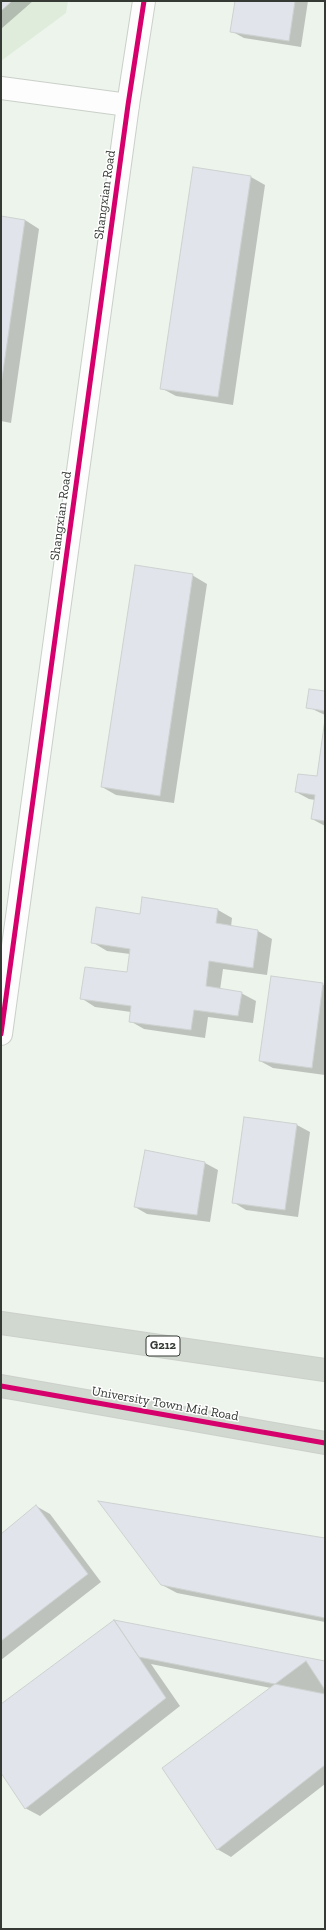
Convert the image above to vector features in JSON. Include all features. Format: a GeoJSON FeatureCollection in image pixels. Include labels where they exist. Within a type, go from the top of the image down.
{"type":"FeatureCollection","features":[{"type":"Feature","properties":{"kind":"highway","name":"G212"},"geometry":{"type":"LineString","coordinates":[[1,1323],[325,1370]]}},
{"type":"Feature","properties":{"kind":"highway","name":"University Town Mid Road"},"geometry":{"type":"LineString","coordinates":[[1,1386],[325,1443]]}},
{"type":"Feature","properties":{"kind":"street","name":"Shangxian Road"},"geometry":{"type":"LineString","coordinates":[[1,1034],[128,105],[144,1]]}},
{"type":"Feature","properties":{"kind":"street"},"geometry":{"type":"LineString","coordinates":[[1,88],[128,105]]}},
{"type":"Feature","properties":{"kind":"shaded area"},"geometry":{"type":"Polygon","coordinates":[[[1,1],[68,1],[66,13],[1,61],[1,1]]]}},
{"type":"Feature","properties":{"kind":"building"},"geometry":{"type":"Polygon","coordinates":[[[1,1],[12,1],[1,11],[1,1]]]}},
{"type":"Feature","properties":{"kind":"building"},"geometry":{"type":"Polygon","coordinates":[[[235,1],[295,1],[289,41],[230,32],[235,1]]]}},
{"type":"Feature","properties":{"kind":"building"},"geometry":{"type":"Polygon","coordinates":[[[193,167],[251,176],[218,397],[160,389],[193,167]]]}},
{"type":"Feature","properties":{"kind":"building"},"geometry":{"type":"Polygon","coordinates":[[[1,216],[25,220],[1,385],[1,216]]]}},
{"type":"Feature","properties":{"kind":"building"},"geometry":{"type":"Polygon","coordinates":[[[135,565],[193,574],[160,796],[101,787],[135,565]]]}},
{"type":"Feature","properties":{"kind":"building"},"geometry":{"type":"Polygon","coordinates":[[[309,689],[325,691],[325,711],[306,708],[309,689]]]}},
{"type":"Feature","properties":{"kind":"building"},"geometry":{"type":"Polygon","coordinates":[[[325,719],[325,821],[311,819],[315,795],[295,792],[298,774],[317,776],[325,719]]]}},
{"type":"Feature","properties":{"kind":"building"},"geometry":{"type":"Polygon","coordinates":[[[142,897],[218,909],[216,923],[258,930],[253,968],[209,961],[206,986],[242,992],[238,1016],[194,1010],[191,1030],[129,1022],[131,1006],[80,999],[85,967],[127,972],[130,949],[91,943],[96,907],[140,914],[142,897]]]}},
{"type":"Feature","properties":{"kind":"building"},"geometry":{"type":"Polygon","coordinates":[[[271,976],[323,983],[312,1068],[259,1061],[271,976]]]}},
{"type":"Feature","properties":{"kind":"building"},"geometry":{"type":"Polygon","coordinates":[[[244,1117],[297,1124],[285,1210],[232,1203],[244,1117]]]}},
{"type":"Feature","properties":{"kind":"building"},"geometry":{"type":"Polygon","coordinates":[[[145,1150],[205,1162],[197,1215],[134,1207],[145,1150]]]}},
{"type":"Feature","properties":{"kind":"building"},"geometry":{"type":"Polygon","coordinates":[[[98,1501],[325,1538],[325,1618],[161,1585],[98,1501]]]}},
{"type":"Feature","properties":{"kind":"building"},"geometry":{"type":"Polygon","coordinates":[[[36,1505],[88,1574],[1,1641],[1,1534],[36,1505]]]}},
{"type":"Feature","properties":{"kind":"building"},"geometry":{"type":"Polygon","coordinates":[[[114,1620],[166,1698],[25,1809],[1,1773],[1,1704],[114,1620]]]}},
{"type":"Feature","properties":{"kind":"building"},"geometry":{"type":"Polygon","coordinates":[[[114,1620],[325,1661],[325,1694],[139,1657],[114,1620]]]}},
{"type":"Feature","properties":{"kind":"building"},"geometry":{"type":"Polygon","coordinates":[[[306,1661],[325,1690],[325,1765],[217,1850],[162,1768],[306,1661]]]}},
{"type":"Feature","properties":{"kind":"cycle path"},"geometry":{"type":"LineString","coordinates":[[1,1034],[128,105],[144,1]]}},
{"type":"Feature","properties":{"kind":"cycle path"},"geometry":{"type":"LineString","coordinates":[[1,1386],[325,1443]]}}]}
